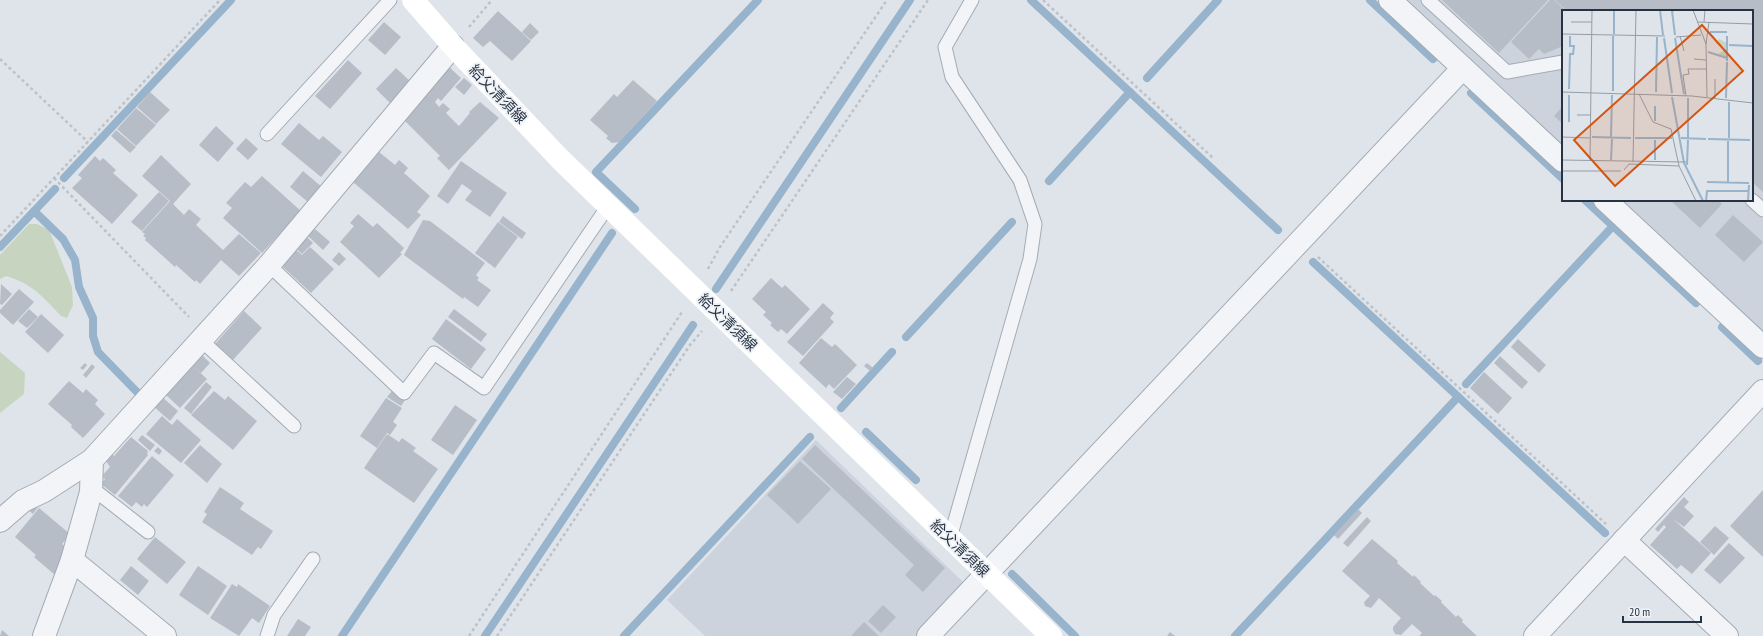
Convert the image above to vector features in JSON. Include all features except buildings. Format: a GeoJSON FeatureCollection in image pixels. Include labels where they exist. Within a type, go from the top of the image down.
{"type":"FeatureCollection","features":[{"type":"Feature","properties":{"kind":"main road","name":"給父清須線"},"geometry":{"type":"LineString","coordinates":[[413,0],[453,46],[560,159],[1051,636]]}},
{"type":"Feature","properties":{"kind":"street"},"geometry":{"type":"LineString","coordinates":[[1390,0],[1562,160]]}},
{"type":"Feature","properties":{"kind":"street"},"geometry":{"type":"LineString","coordinates":[[0,521],[23,501],[44,491],[92,460],[269,265],[453,46]]}},
{"type":"Feature","properties":{"kind":"street"},"geometry":{"type":"LineString","coordinates":[[928,636],[1463,68]]}},
{"type":"Feature","properties":{"kind":"street"},"geometry":{"type":"LineString","coordinates":[[1606,201],[1763,347]]}},
{"type":"Feature","properties":{"kind":"street"},"geometry":{"type":"LineString","coordinates":[[1535,636],[1763,391]]}},
{"type":"Feature","properties":{"kind":"street"},"geometry":{"type":"LineString","coordinates":[[44,636],[72,560],[91,492],[92,460]]}},
{"type":"Feature","properties":{"kind":"street"},"geometry":{"type":"LineString","coordinates":[[1624,540],[1727,636]]}},
{"type":"Feature","properties":{"kind":"street"},"geometry":{"type":"LineString","coordinates":[[72,560],[165,636]]}},
{"type":"Feature","properties":{"kind":"lane"},"geometry":{"type":"LineString","coordinates":[[267,134],[390,0]]}},
{"type":"Feature","properties":{"kind":"lane"},"geometry":{"type":"LineString","coordinates":[[950,538],[1030,259],[1035,224],[1020,180],[952,78],[945,47],[972,0]]}},
{"type":"Feature","properties":{"kind":"lane"},"geometry":{"type":"LineString","coordinates":[[1428,0],[1507,72],[1562,62]]}},
{"type":"Feature","properties":{"kind":"lane"},"geometry":{"type":"LineString","coordinates":[[1753,201],[1763,210]]}},
{"type":"Feature","properties":{"kind":"lane"},"geometry":{"type":"LineString","coordinates":[[269,265],[404,393],[434,353],[484,388],[608,206]]}},
{"type":"Feature","properties":{"kind":"lane"},"geometry":{"type":"LineString","coordinates":[[203,337],[294,426]]}},
{"type":"Feature","properties":{"kind":"lane"},"geometry":{"type":"LineString","coordinates":[[91,492],[97,492],[148,532]]}},
{"type":"Feature","properties":{"kind":"lane"},"geometry":{"type":"LineString","coordinates":[[267,636],[274,616],[313,559]]}},
{"type":"Feature","properties":{"kind":"path"},"geometry":{"type":"LineString","coordinates":[[0,236],[220,0]]}},
{"type":"Feature","properties":{"kind":"path"},"geometry":{"type":"LineString","coordinates":[[453,46],[492,0]]}},
{"type":"Feature","properties":{"kind":"path"},"geometry":{"type":"LineString","coordinates":[[469,636],[696,291],[720,247],[887,0]]}},
{"type":"Feature","properties":{"kind":"path"},"geometry":{"type":"LineString","coordinates":[[1043,0],[1213,158]]}},
{"type":"Feature","properties":{"kind":"path"},"geometry":{"type":"LineString","coordinates":[[0,59],[88,142]]}},
{"type":"Feature","properties":{"kind":"path"},"geometry":{"type":"LineString","coordinates":[[54,178],[203,337]]}},
{"type":"Feature","properties":{"kind":"path"},"geometry":{"type":"LineString","coordinates":[[1300,240],[1624,540]]}},
{"type":"Feature","properties":{"kind":"shaded area"},"geometry":{"type":"Polygon","coordinates":[[[1405,0],[1763,0],[1763,334],[1620,201],[1753,201],[1753,10],[1562,10],[1562,146],[1405,0]]]}},
{"type":"Feature","properties":{"kind":"shaded area"},"geometry":{"type":"Polygon","coordinates":[[[816,440],[964,583],[915,636],[705,636],[667,600],[816,440]]]}},
{"type":"Feature","properties":{"kind":"green space"},"geometry":{"type":"Polygon","coordinates":[[[29,224],[37,224],[49,230],[58,252],[72,287],[73,305],[67,318],[61,316],[30,287],[6,276],[0,279],[0,255],[29,224]]]}},
{"type":"Feature","properties":{"kind":"green space"},"geometry":{"type":"Polygon","coordinates":[[[0,352],[25,373],[24,394],[0,413],[0,352]]]}},
{"type":"Feature","properties":{"kind":"waterway"},"geometry":{"type":"LineString","coordinates":[[64,178],[231,0]]}},
{"type":"Feature","properties":{"kind":"waterway"},"geometry":{"type":"LineString","coordinates":[[635,209],[596,172],[758,0]]}},
{"type":"Feature","properties":{"kind":"waterway"},"geometry":{"type":"LineString","coordinates":[[716,289],[910,0]]}},
{"type":"Feature","properties":{"kind":"waterway"},"geometry":{"type":"LineString","coordinates":[[1031,0],[1278,230]]}},
{"type":"Feature","properties":{"kind":"waterway"},"geometry":{"type":"LineString","coordinates":[[1147,78],[1218,0]]}},
{"type":"Feature","properties":{"kind":"waterway"},"geometry":{"type":"LineString","coordinates":[[1370,0],[1433,59]]}},
{"type":"Feature","properties":{"kind":"waterway"},"geometry":{"type":"LineString","coordinates":[[1049,181],[1130,92]]}},
{"type":"Feature","properties":{"kind":"waterway"},"geometry":{"type":"LineString","coordinates":[[1471,93],[1562,178]]}},
{"type":"Feature","properties":{"kind":"waterway"},"geometry":{"type":"LineString","coordinates":[[0,247],[55,189]]}},
{"type":"Feature","properties":{"kind":"waterway"},"geometry":{"type":"LineString","coordinates":[[1586,201],[1696,303]]}},
{"type":"Feature","properties":{"kind":"waterway"},"geometry":{"type":"LineString","coordinates":[[34,211],[63,239],[75,260],[79,287],[93,318],[93,336],[98,352],[138,393]]}},
{"type":"Feature","properties":{"kind":"waterway"},"geometry":{"type":"LineString","coordinates":[[906,337],[1012,222]]}},
{"type":"Feature","properties":{"kind":"waterway"},"geometry":{"type":"LineString","coordinates":[[1466,384],[1613,226]]}},
{"type":"Feature","properties":{"kind":"waterway"},"geometry":{"type":"LineString","coordinates":[[342,636],[612,233]]}},
{"type":"Feature","properties":{"kind":"waterway"},"geometry":{"type":"LineString","coordinates":[[1313,262],[1605,533]]}},
{"type":"Feature","properties":{"kind":"waterway"},"geometry":{"type":"LineString","coordinates":[[485,636],[693,325]]}},
{"type":"Feature","properties":{"kind":"waterway"},"geometry":{"type":"LineString","coordinates":[[1722,327],[1758,361]]}},
{"type":"Feature","properties":{"kind":"waterway"},"geometry":{"type":"LineString","coordinates":[[841,408],[892,352]]}},
{"type":"Feature","properties":{"kind":"waterway"},"geometry":{"type":"LineString","coordinates":[[1235,636],[1458,397]]}},
{"type":"Feature","properties":{"kind":"waterway"},"geometry":{"type":"LineString","coordinates":[[866,432],[916,480]]}},
{"type":"Feature","properties":{"kind":"waterway"},"geometry":{"type":"LineString","coordinates":[[624,636],[810,437]]}},
{"type":"Feature","properties":{"kind":"waterway"},"geometry":{"type":"LineString","coordinates":[[1012,574],[1075,636]]}}]}
